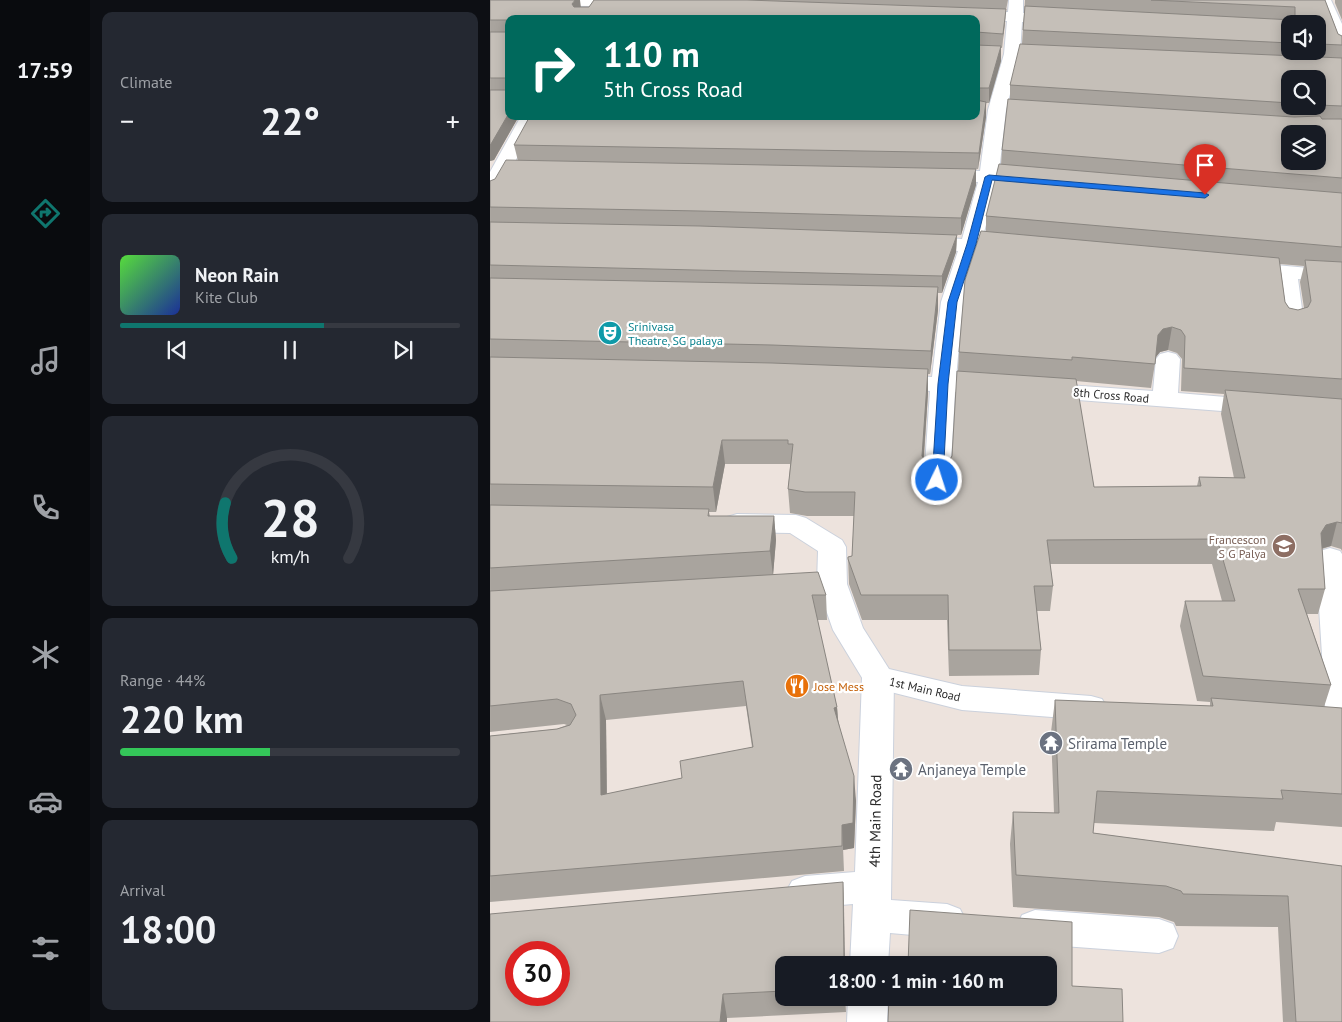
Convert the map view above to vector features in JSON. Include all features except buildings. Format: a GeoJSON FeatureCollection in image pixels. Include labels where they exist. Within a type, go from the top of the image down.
{"type":"FeatureCollection","features":[{"type":"Feature","properties":{"kind":"street"},"geometry":{"type":"LineString","coordinates":[[1324,0],[1331,33],[1342,49]]}},
{"type":"Feature","properties":{"kind":"street"},"geometry":{"type":"LineString","coordinates":[[490,1],[594,2],[612,5]]}},
{"type":"Feature","properties":{"kind":"street"},"geometry":{"type":"LineString","coordinates":[[586,15],[594,2]]}},
{"type":"Feature","properties":{"kind":"street"},"geometry":{"type":"LineString","coordinates":[[937,480],[943,384],[942,302],[971,244],[989,177],[999,110],[1013,54],[1016,8]]}},
{"type":"Feature","properties":{"kind":"street"},"geometry":{"type":"LineString","coordinates":[[950,14],[1016,8],[1079,20]]}},
{"type":"Feature","properties":{"kind":"street"},"geometry":{"type":"LineString","coordinates":[[490,190],[496,168],[527,120]]}},
{"type":"Feature","properties":{"kind":"street"},"geometry":{"type":"LineString","coordinates":[[496,168],[521,169]]}},
{"type":"Feature","properties":{"kind":"street"},"geometry":{"type":"LineString","coordinates":[[919,176],[989,177],[1048,182]]}},
{"type":"Feature","properties":{"kind":"street"},"geometry":{"type":"LineString","coordinates":[[902,242],[971,244],[1029,249]]}},
{"type":"Feature","properties":{"kind":"street"},"geometry":{"type":"LineString","coordinates":[[1220,266],[1342,277]]}},
{"type":"Feature","properties":{"kind":"street"},"geometry":{"type":"LineString","coordinates":[[1286,272],[1293,324]]}},
{"type":"Feature","properties":{"kind":"street"},"geometry":{"type":"LineString","coordinates":[[1165,399],[1168,359]]}},
{"type":"Feature","properties":{"kind":"street","name":"8th Cross Road"},"geometry":{"type":"LineString","coordinates":[[865,381],[943,384],[1283,408]]}},
{"type":"Feature","properties":{"kind":"street","name":"1st Main Road"},"geometry":{"type":"LineString","coordinates":[[707,523],[796,524],[832,547],[832,584],[848,630],[878,678],[962,698],[1118,710]]}},
{"type":"Feature","properties":{"kind":"street"},"geometry":{"type":"LineString","coordinates":[[1330,558],[1327,722],[1342,726]]}},
{"type":"Feature","properties":{"kind":"street"},"geometry":{"type":"LineString","coordinates":[[802,586],[832,584]]}},
{"type":"Feature","properties":{"kind":"street","name":"4th Main Road"},"geometry":{"type":"LineString","coordinates":[[869,956],[878,678]]}},
{"type":"Feature","properties":{"kind":"street"},"geometry":{"type":"LineString","coordinates":[[775,895],[872,901],[990,924],[1159,936]]}},
{"type":"Feature","properties":{"kind":"street"},"geometry":{"type":"LineString","coordinates":[[867,1022],[868,1006]]}},
{"type":"Feature","properties":{"kind":"place","name":"Srinivasa Theatre, SG palaya"},"geometry":{"type":"Point","coordinates":[610,333]}},
{"type":"Feature","properties":{"kind":"place","name":"Francescon S G Palya"},"geometry":{"type":"Point","coordinates":[1284,546]}},
{"type":"Feature","properties":{"kind":"place","name":"Jose Mess"},"geometry":{"type":"Point","coordinates":[797,686]}},
{"type":"Feature","properties":{"kind":"place","name":"Srirama Temple"},"geometry":{"type":"Point","coordinates":[1051,743]}},
{"type":"Feature","properties":{"kind":"place","name":"Anjaneya Temple"},"geometry":{"type":"Point","coordinates":[901,769]}},
{"type":"Feature","properties":{"kind":"route"},"geometry":{"type":"LineString","coordinates":[[937,480],[943,384],[952,302],[971,244],[989,177],[1205,195]]}}]}
